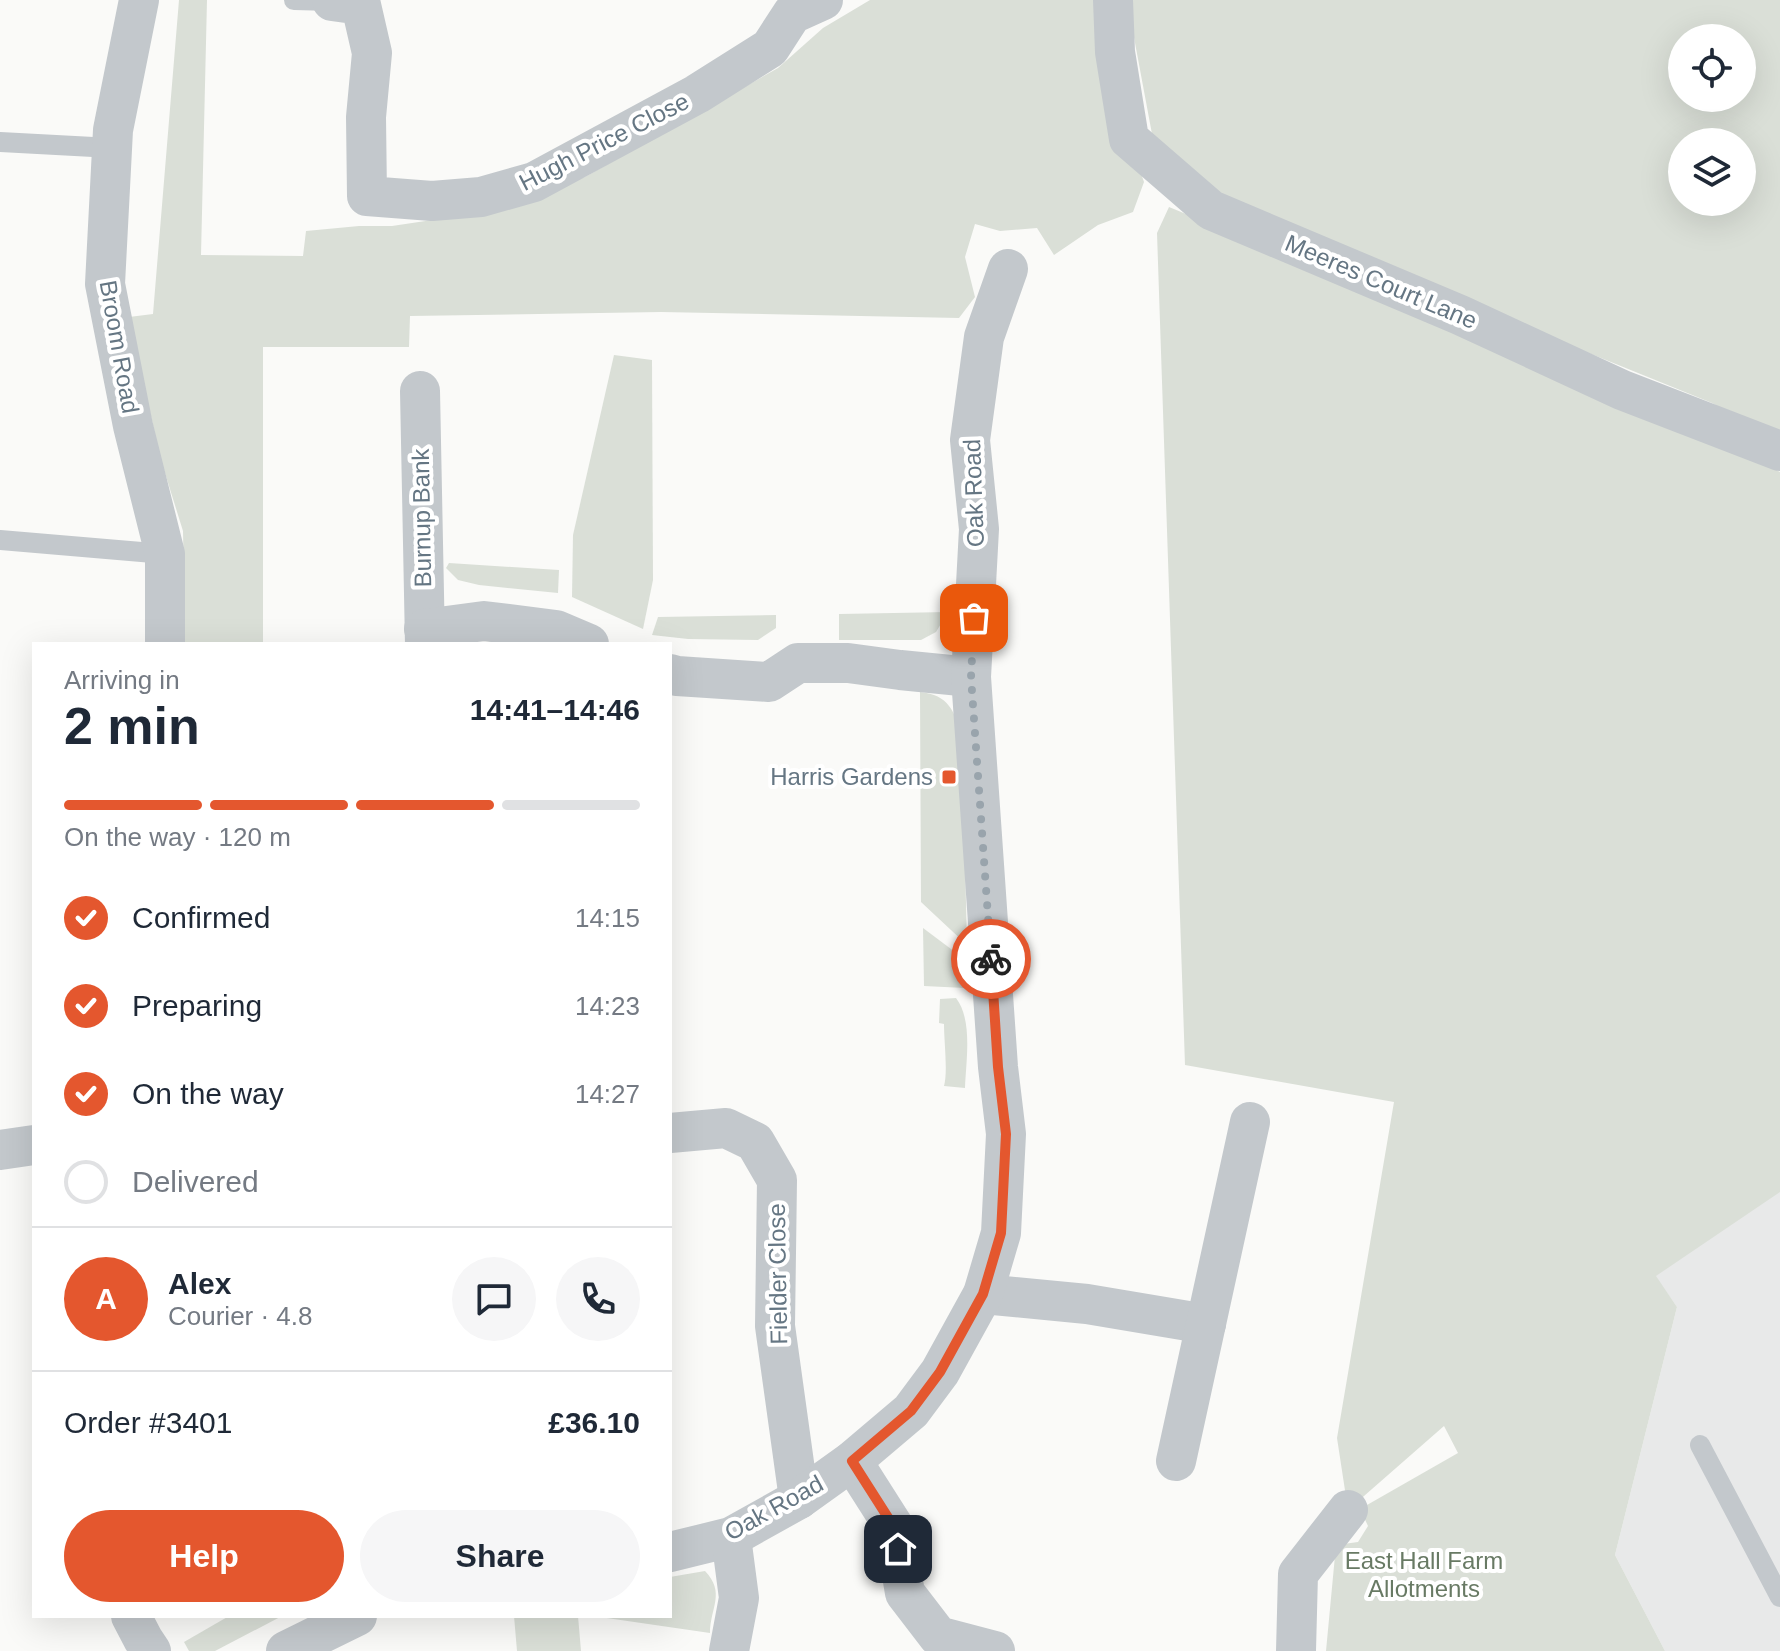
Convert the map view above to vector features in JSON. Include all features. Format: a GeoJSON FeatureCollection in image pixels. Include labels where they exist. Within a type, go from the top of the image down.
{"type":"FeatureCollection","features":[{"type":"Feature","properties":{"kind":"street","name":"Broom Road"},"geometry":{"type":"LineString","coordinates":[[139,0],[113,130],[105,284],[133,426],[165,554],[165,642]]}},
{"type":"Feature","properties":{"kind":"street","name":"Meeres Court Lane"},"geometry":{"type":"LineString","coordinates":[[1113,0],[1115,52],[1129,139],[1211,210],[1460,315],[1622,390],[1780,451]]}},
{"type":"Feature","properties":{"kind":"street","name":"Hugh Price Close"},"geometry":{"type":"LineString","coordinates":[[332,1],[361,5],[372,53],[366,117],[367,196],[432,201],[481,197],[534,182],[697,94],[770,48],[800,5]]}},
{"type":"Feature","properties":{"kind":"street","name":"Oak Road"},"geometry":{"type":"LineString","coordinates":[[672,1552],[731,1537],[799,1499],[852,1461],[911,1411],[940,1372],[983,1294],[1001,1233],[1006,1134],[998,1067],[971,677],[979,529],[970,440],[984,337],[1008,269]]}},
{"type":"Feature","properties":{"kind":"street","name":"Burnup Bank"},"geometry":{"type":"LineString","coordinates":[[420,391],[425,637]]}},
{"type":"Feature","properties":{"kind":"street"},"geometry":{"type":"LineString","coordinates":[[425,637],[484,621],[556,630],[584,642]]}},
{"type":"Feature","properties":{"kind":"street"},"geometry":{"type":"LineString","coordinates":[[672,675],[769,682],[798,663],[848,663],[971,677]]}},
{"type":"Feature","properties":{"kind":"street"},"geometry":{"type":"LineString","coordinates":[[1176,1461],[1250,1122]]}},
{"type":"Feature","properties":{"kind":"street","name":"Fielder Close"},"geometry":{"type":"LineString","coordinates":[[672,1133],[726,1128],[755,1142],[777,1180],[775,1326],[799,1499]]}},
{"type":"Feature","properties":{"kind":"street"},"geometry":{"type":"LineString","coordinates":[[0,1150],[32,1145]]}},
{"type":"Feature","properties":{"kind":"street"},"geometry":{"type":"LineString","coordinates":[[983,1294],[1087,1304],[1206,1324]]}},
{"type":"Feature","properties":{"kind":"street"},"geometry":{"type":"LineString","coordinates":[[852,1461],[894,1527],[905,1593],[938,1636],[995,1651]]}},
{"type":"Feature","properties":{"kind":"street"},"geometry":{"type":"LineString","coordinates":[[1296,1651],[1298,1574],[1348,1510]]}},
{"type":"Feature","properties":{"kind":"street"},"geometry":{"type":"LineString","coordinates":[[729,1651],[739,1598],[731,1537]]}},
{"type":"Feature","properties":{"kind":"street"},"geometry":{"type":"LineString","coordinates":[[132,1618],[151,1651]]}},
{"type":"Feature","properties":{"kind":"street"},"geometry":{"type":"LineString","coordinates":[[286,1651],[343,1632]]}},
{"type":"Feature","properties":{"kind":"lane"},"geometry":{"type":"LineString","coordinates":[[294,0],[332,1]]}},
{"type":"Feature","properties":{"kind":"lane"},"geometry":{"type":"LineString","coordinates":[[0,142],[112,148]]}},
{"type":"Feature","properties":{"kind":"lane"},"geometry":{"type":"LineString","coordinates":[[0,540],[165,554]]}},
{"type":"Feature","properties":{"kind":"lane"},"geometry":{"type":"LineString","coordinates":[[1700,1445],[1780,1597]]}},
{"type":"Feature","properties":{"kind":"shaded area"},"geometry":{"type":"Polygon","coordinates":[[[1780,1191],[1780,1651],[1665,1651],[1615,1555],[1677,1307],[1655,1276],[1780,1191]]]}},
{"type":"Feature","properties":{"kind":"green space"},"geometry":{"type":"Polygon","coordinates":[[[179,0],[207,0],[201,255],[303,256],[306,231],[392,226],[499,210],[585,177],[778,68],[823,28],[870,0],[1096,0],[1129,139],[1144,182],[1133,212],[1098,225],[1054,255],[1037,228],[1000,231],[975,224],[965,257],[975,297],[959,318],[661,312],[410,316],[409,347],[263,347],[263,642],[185,642],[183,531],[160,457],[129,317],[153,314],[179,0]]]}},
{"type":"Feature","properties":{"kind":"green space"},"geometry":{"type":"Polygon","coordinates":[[[1127,0],[1780,0],[1780,440],[1712,403],[1463,302],[1199,187],[1152,134],[1127,0]]]}},
{"type":"Feature","properties":{"kind":"green space","name":"East Hall Farm Allotments"},"geometry":{"type":"Polygon","coordinates":[[[1169,207],[1441,319],[1780,472],[1780,1192],[1656,1276],[1677,1307],[1615,1555],[1665,1651],[1326,1651],[1336,1545],[1358,1542],[1368,1526],[1360,1509],[1458,1453],[1444,1426],[1348,1510],[1337,1438],[1394,1102],[1185,1065],[1157,233],[1169,207]]]}},
{"type":"Feature","properties":{"kind":"green space"},"geometry":{"type":"Polygon","coordinates":[[[614,355],[652,360],[653,580],[643,629],[572,597],[573,535],[614,355]]]}},
{"type":"Feature","properties":{"kind":"green space"},"geometry":{"type":"Polygon","coordinates":[[[449,563],[559,570],[558,593],[458,580],[446,568],[449,563]]]}},
{"type":"Feature","properties":{"kind":"green space"},"geometry":{"type":"Polygon","coordinates":[[[948,612],[936,632],[921,640],[839,640],[839,614],[948,612]]]}},
{"type":"Feature","properties":{"kind":"green space"},"geometry":{"type":"Polygon","coordinates":[[[776,615],[776,628],[758,640],[652,635],[658,617],[776,615]]]}},
{"type":"Feature","properties":{"kind":"green space"},"geometry":{"type":"Polygon","coordinates":[[[920,692],[938,697],[949,706],[962,735],[967,945],[921,902],[920,692]]]}},
{"type":"Feature","properties":{"kind":"green space"},"geometry":{"type":"Polygon","coordinates":[[[923,928],[963,958],[965,988],[924,986],[923,928]]]}},
{"type":"Feature","properties":{"kind":"green space"},"geometry":{"type":"Polygon","coordinates":[[[956,998],[967,1029],[965,1088],[944,1086],[946,1056],[944,1024],[939,1023],[940,999],[956,998]]]}},
{"type":"Feature","properties":{"kind":"green space"},"geometry":{"type":"Polygon","coordinates":[[[705,1571],[711,1579],[716,1594],[710,1633],[607,1618],[672,1618],[672,1577],[705,1571]]]}},
{"type":"Feature","properties":{"kind":"green space"},"geometry":{"type":"Polygon","coordinates":[[[226,1618],[278,1618],[215,1651],[189,1651],[184,1642],[226,1618]]]}},
{"type":"Feature","properties":{"kind":"green space"},"geometry":{"type":"Polygon","coordinates":[[[514,1618],[578,1618],[581,1651],[517,1651],[514,1618]]]}},
{"type":"Feature","properties":{"kind":"way so far"},"geometry":{"type":"LineString","coordinates":[[974,618],[971,677],[991,959]]}},
{"type":"Feature","properties":{"kind":"place","name":"Harris Gardens"},"geometry":{"type":"Point","coordinates":[949,777]}},
{"type":"Feature","properties":{"kind":"route"},"geometry":{"type":"LineString","coordinates":[[898,1549],[894,1527],[852,1461],[911,1411],[940,1372],[983,1294],[1001,1233],[1006,1134],[991,959]]}}]}
